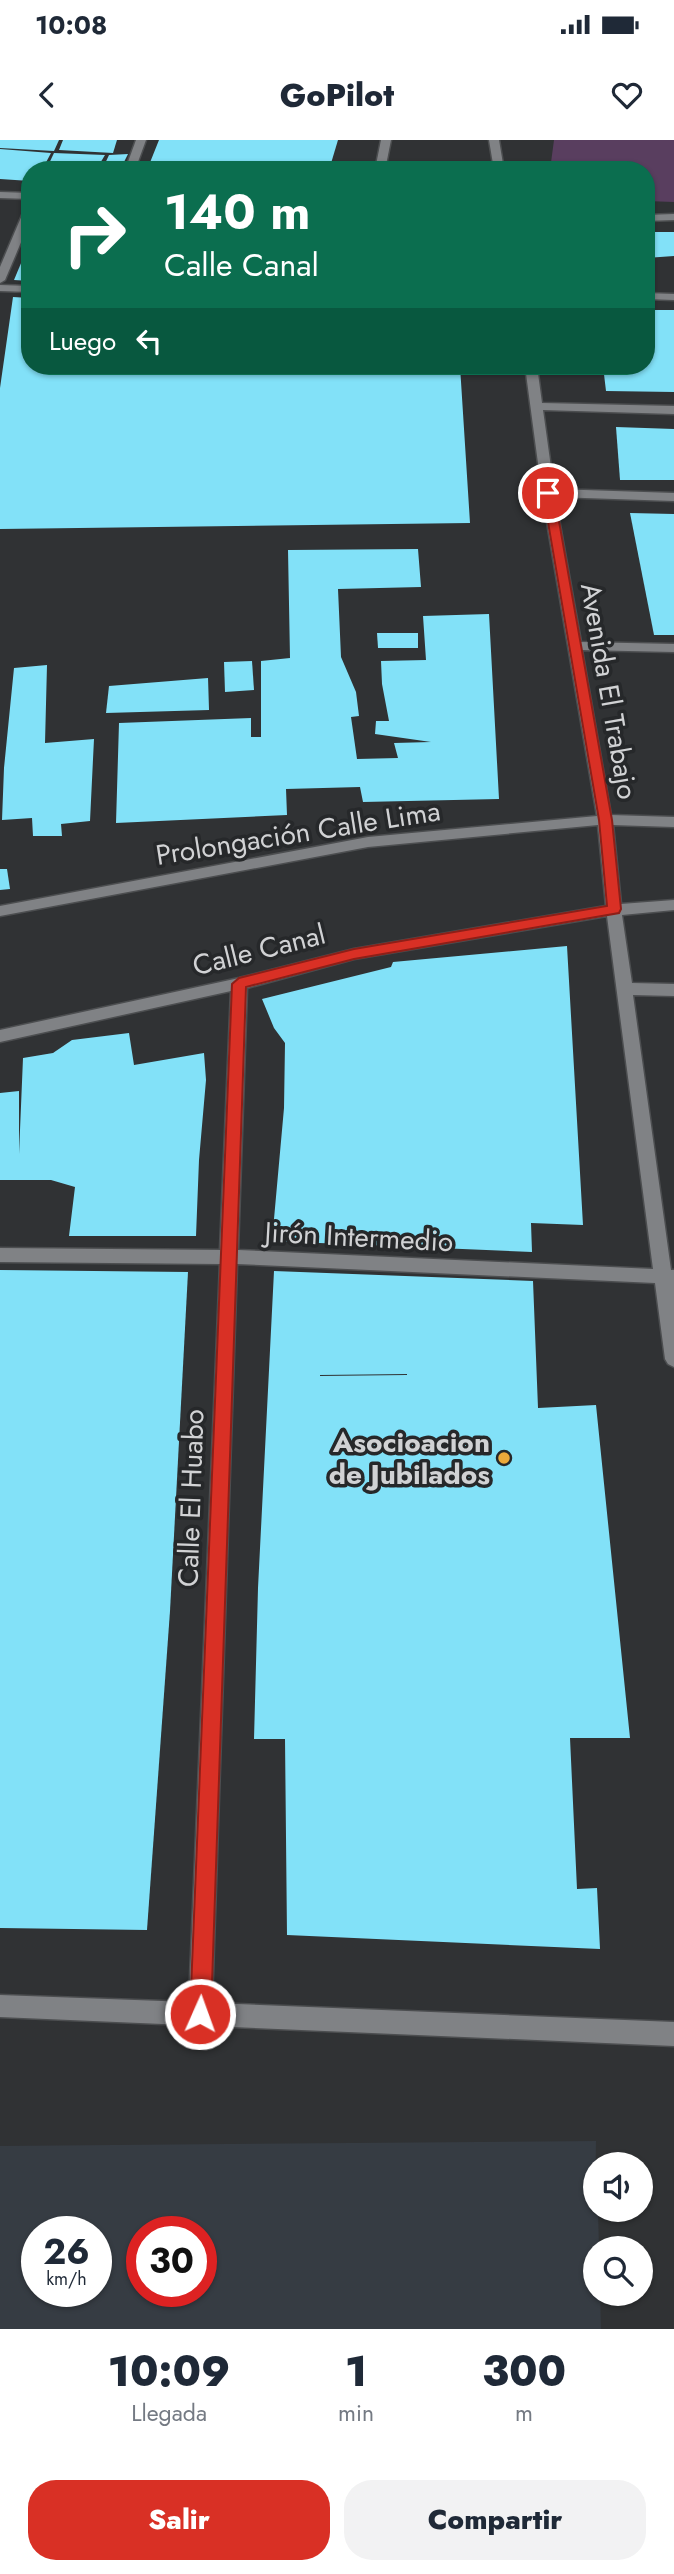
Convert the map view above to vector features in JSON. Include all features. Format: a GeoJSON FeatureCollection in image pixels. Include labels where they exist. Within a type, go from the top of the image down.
{"type":"FeatureCollection","features":[{"type":"Feature","properties":{"kind":"street"},"geometry":{"type":"LineString","coordinates":[[133,161],[141,140]]}},
{"type":"Feature","properties":{"kind":"street"},"geometry":{"type":"LineString","coordinates":[[382,161],[386,140]]}},
{"type":"Feature","properties":{"kind":"street"},"geometry":{"type":"LineString","coordinates":[[494,140],[498,161]]}},
{"type":"Feature","properties":{"kind":"street"},"geometry":{"type":"LineString","coordinates":[[0,195],[21,196]]}},
{"type":"Feature","properties":{"kind":"street"},"geometry":{"type":"LineString","coordinates":[[655,218],[674,217]]}},
{"type":"Feature","properties":{"kind":"street"},"geometry":{"type":"LineString","coordinates":[[0,280],[21,230]]}},
{"type":"Feature","properties":{"kind":"street"},"geometry":{"type":"LineString","coordinates":[[0,288],[21,289]]}},
{"type":"Feature","properties":{"kind":"street"},"geometry":{"type":"LineString","coordinates":[[655,296],[674,297]]}},
{"type":"Feature","properties":{"kind":"street","name":"Avenida El Trabajo"},"geometry":{"type":"LineString","coordinates":[[533,375],[539,406],[548,493],[605,820],[614,909],[668,1277],[674,1359]]}},
{"type":"Feature","properties":{"kind":"street"},"geometry":{"type":"LineString","coordinates":[[539,406],[674,410]]}},
{"type":"Feature","properties":{"kind":"street"},"geometry":{"type":"LineString","coordinates":[[548,493],[674,497]]}},
{"type":"Feature","properties":{"kind":"street"},"geometry":{"type":"LineString","coordinates":[[574,646],[674,648]]}},
{"type":"Feature","properties":{"kind":"street","name":"Prolongación Calle Lima"},"geometry":{"type":"LineString","coordinates":[[0,911],[368,842],[605,820],[674,822]]}},
{"type":"Feature","properties":{"kind":"street","name":"Calle Canal"},"geometry":{"type":"LineString","coordinates":[[0,1036],[239,984],[354,954],[614,909],[674,905]]}},
{"type":"Feature","properties":{"kind":"street","name":"Calle El Huabo"},"geometry":{"type":"LineString","coordinates":[[200,2014],[239,984]]}},
{"type":"Feature","properties":{"kind":"street"},"geometry":{"type":"LineString","coordinates":[[627,989],[674,990]]}},
{"type":"Feature","properties":{"kind":"street","name":"Jirón Intermedio"},"geometry":{"type":"LineString","coordinates":[[0,1255],[228,1257],[668,1277]]}},
{"type":"Feature","properties":{"kind":"street"},"geometry":{"type":"LineString","coordinates":[[0,2006],[674,2034]]}},
{"type":"Feature","properties":{"kind":"shaded area"},"geometry":{"type":"Polygon","coordinates":[[[554,140],[674,140],[674,202],[655,201],[655,161],[551,161],[554,140]]]}},
{"type":"Feature","properties":{"kind":"shaded area"},"geometry":{"type":"Polygon","coordinates":[[[596,2141],[596,2152],[583,2152],[583,2222],[598,2222],[599,2236],[583,2236],[583,2306],[600,2306],[601,2329],[0,2329],[0,2146],[596,2141]]]}},
{"type":"Feature","properties":{"kind":"building"},"geometry":{"type":"Polygon","coordinates":[[[0,140],[59,140],[54,151],[0,148],[0,140]]]}},
{"type":"Feature","properties":{"kind":"building"},"geometry":{"type":"Polygon","coordinates":[[[63,140],[117,140],[113,153],[59,150],[63,140]]]}},
{"type":"Feature","properties":{"kind":"building"},"geometry":{"type":"Polygon","coordinates":[[[159,140],[338,140],[332,161],[151,161],[159,140]]]}},
{"type":"Feature","properties":{"kind":"building"},"geometry":{"type":"Polygon","coordinates":[[[0,149],[51,153],[47,161],[21,161],[21,180],[0,179],[0,149]]]}},
{"type":"Feature","properties":{"kind":"building"},"geometry":{"type":"Polygon","coordinates":[[[54,153],[105,155],[101,161],[50,161],[54,153]]]}},
{"type":"Feature","properties":{"kind":"building"},"geometry":{"type":"Polygon","coordinates":[[[128,154],[124,161],[106,161],[109,155],[128,154]]]}},
{"type":"Feature","properties":{"kind":"building"},"geometry":{"type":"Polygon","coordinates":[[[655,232],[674,232],[674,256],[655,257],[655,232]]]}},
{"type":"Feature","properties":{"kind":"building"},"geometry":{"type":"Polygon","coordinates":[[[21,263],[21,280],[14,280],[21,263]]]}},
{"type":"Feature","properties":{"kind":"building"},"geometry":{"type":"Polygon","coordinates":[[[13,297],[21,297],[21,375],[461,375],[470,523],[0,529],[0,388],[13,297]]]}},
{"type":"Feature","properties":{"kind":"building"},"geometry":{"type":"Polygon","coordinates":[[[655,310],[674,310],[674,392],[606,391],[604,375],[655,375],[655,310]]]}},
{"type":"Feature","properties":{"kind":"building"},"geometry":{"type":"Polygon","coordinates":[[[616,427],[674,429],[674,480],[620,480],[616,427]]]}},
{"type":"Feature","properties":{"kind":"building"},"geometry":{"type":"Polygon","coordinates":[[[630,513],[674,514],[674,635],[654,635],[630,513]]]}},
{"type":"Feature","properties":{"kind":"building"},"geometry":{"type":"Polygon","coordinates":[[[418,549],[421,587],[338,589],[341,657],[356,692],[359,716],[351,717],[357,759],[398,758],[394,743],[431,742],[375,734],[376,721],[389,721],[381,661],[426,660],[423,616],[489,614],[499,799],[363,802],[360,787],[286,789],[287,815],[116,823],[119,723],[251,718],[251,737],[261,737],[261,661],[290,658],[288,550],[418,549]]]}},
{"type":"Feature","properties":{"kind":"building"},"geometry":{"type":"Polygon","coordinates":[[[377,633],[418,633],[418,648],[378,648],[377,633]]]}},
{"type":"Feature","properties":{"kind":"building"},"geometry":{"type":"Polygon","coordinates":[[[252,661],[254,690],[225,692],[224,662],[252,661]]]}},
{"type":"Feature","properties":{"kind":"building"},"geometry":{"type":"Polygon","coordinates":[[[47,665],[45,743],[94,739],[90,821],[61,824],[62,836],[33,836],[32,818],[2,820],[14,668],[47,665]]]}},
{"type":"Feature","properties":{"kind":"building"},"geometry":{"type":"Polygon","coordinates":[[[208,678],[209,710],[106,713],[109,686],[208,678]]]}},
{"type":"Feature","properties":{"kind":"building"},"geometry":{"type":"Polygon","coordinates":[[[0,869],[7,869],[10,889],[0,890],[0,869]]]}},
{"type":"Feature","properties":{"kind":"building"},"geometry":{"type":"Polygon","coordinates":[[[567,946],[583,1225],[531,1223],[532,1252],[272,1241],[284,1108],[285,1043],[274,1028],[262,999],[391,967],[393,962],[567,946]]]}},
{"type":"Feature","properties":{"kind":"building"},"geometry":{"type":"Polygon","coordinates":[[[129,1033],[134,1065],[204,1053],[206,1080],[196,1236],[69,1236],[75,1187],[51,1180],[0,1180],[0,1093],[19,1091],[19,1154],[23,1058],[53,1053],[72,1040],[129,1033]]]}},
{"type":"Feature","properties":{"kind":"building"},"geometry":{"type":"Polygon","coordinates":[[[0,1270],[188,1272],[170,1611],[147,1930],[0,1928],[0,1270]]]}},
{"type":"Feature","properties":{"kind":"building"},"geometry":{"type":"Polygon","coordinates":[[[274,1271],[533,1281],[538,1408],[596,1405],[630,1738],[570,1738],[577,1889],[597,1888],[600,1949],[287,1935],[285,1739],[254,1739],[258,1588],[274,1271]],[[407,1374],[320,1376],[407,1375],[407,1374]]]}},
{"type":"Feature","properties":{"kind":"place","name":"Asocioacion de Jubilados"},"geometry":{"type":"Point","coordinates":[504,1458]}},
{"type":"Feature","properties":{"kind":"route"},"geometry":{"type":"LineString","coordinates":[[200,2014],[239,984],[354,954],[614,909],[605,820],[548,493]]}}]}
